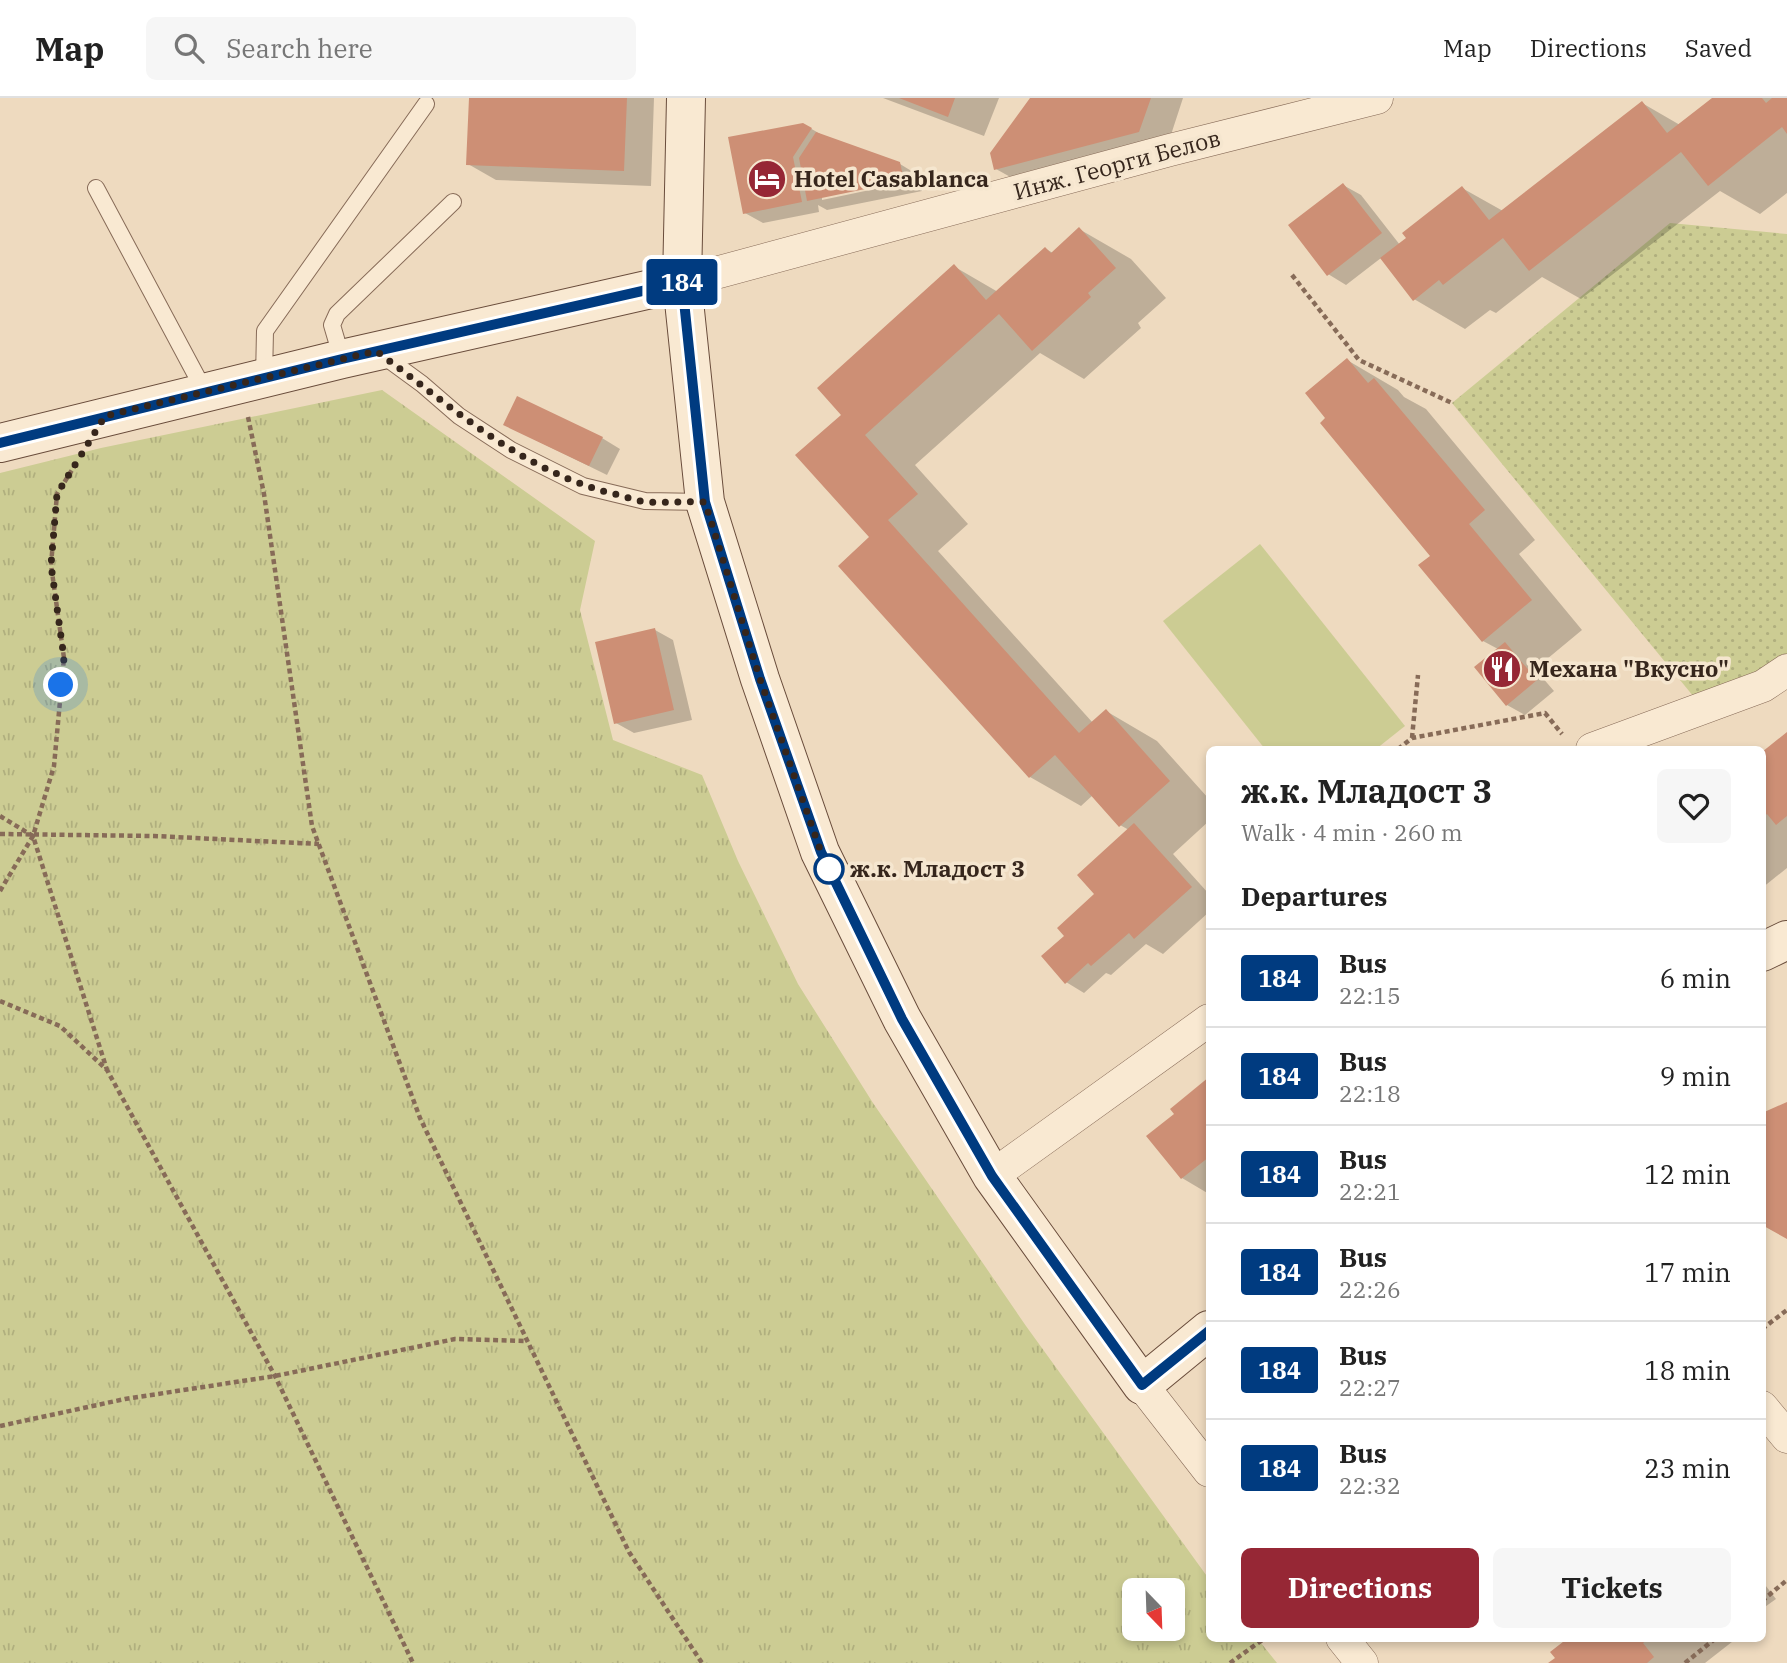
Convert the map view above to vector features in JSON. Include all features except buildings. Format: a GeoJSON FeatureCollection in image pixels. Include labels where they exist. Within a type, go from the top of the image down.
{"type":"FeatureCollection","features":[{"type":"Feature","properties":{"kind":"street"},"geometry":{"type":"LineString","coordinates":[[686,98],[682,282],[705,502],[760,679],[821,852],[902,1019],[992,1176],[1142,1385],[1206,1467]]}},
{"type":"Feature","properties":{"kind":"street","name":"Инж. Георги Белов"},"geometry":{"type":"LineString","coordinates":[[0,443],[236,384],[682,282],[1170,150],[1377,98]]}},
{"type":"Feature","properties":{"kind":"street"},"geometry":{"type":"LineString","coordinates":[[1579,744],[1763,686],[1787,670]]}},
{"type":"Feature","properties":{"kind":"street"},"geometry":{"type":"LineString","coordinates":[[1766,950],[1787,940]]}},
{"type":"Feature","properties":{"kind":"street"},"geometry":{"type":"LineString","coordinates":[[992,1176],[1206,1022]]}},
{"type":"Feature","properties":{"kind":"street"},"geometry":{"type":"LineString","coordinates":[[1142,1385],[1206,1333]]}},
{"type":"Feature","properties":{"kind":"street"},"geometry":{"type":"LineString","coordinates":[[1766,1412],[1787,1437]]}},
{"type":"Feature","properties":{"kind":"street"},"geometry":{"type":"LineString","coordinates":[[1345,1642],[1362,1663]]}},
{"type":"Feature","properties":{"kind":"lane"},"geometry":{"type":"LineString","coordinates":[[96,188],[236,384],[265,331],[426,104]]}},
{"type":"Feature","properties":{"kind":"lane"},"geometry":{"type":"LineString","coordinates":[[453,202],[337,314],[332,325],[359,355],[422,384],[459,416],[511,450],[583,486],[645,502],[705,502]]}},
{"type":"Feature","properties":{"kind":"path"},"geometry":{"type":"LineString","coordinates":[[1292,275],[1359,360],[1452,403]]}},
{"type":"Feature","properties":{"kind":"path"},"geometry":{"type":"LineString","coordinates":[[236,384],[264,494],[312,826],[420,1118],[629,1552],[702,1663]]}},
{"type":"Feature","properties":{"kind":"path"},"geometry":{"type":"LineString","coordinates":[[0,891],[33,836],[54,766],[64,658],[51,565],[57,494],[105,416]]}},
{"type":"Feature","properties":{"kind":"path"},"geometry":{"type":"LineString","coordinates":[[1412,738],[1418,675]]}},
{"type":"Feature","properties":{"kind":"path"},"geometry":{"type":"LineString","coordinates":[[1402,746],[1412,738],[1545,713],[1579,744]]}},
{"type":"Feature","properties":{"kind":"path"},"geometry":{"type":"LineString","coordinates":[[0,816],[33,836],[107,1070],[275,1376],[413,1663]]}},
{"type":"Feature","properties":{"kind":"path"},"geometry":{"type":"LineString","coordinates":[[0,834],[154,836],[319,844]]}},
{"type":"Feature","properties":{"kind":"path"},"geometry":{"type":"LineString","coordinates":[[0,1001],[60,1026],[107,1070]]}},
{"type":"Feature","properties":{"kind":"path"},"geometry":{"type":"LineString","coordinates":[[1766,1326],[1787,1310]]}},
{"type":"Feature","properties":{"kind":"path"},"geometry":{"type":"LineString","coordinates":[[0,1426],[125,1399],[275,1376],[455,1339],[527,1341]]}},
{"type":"Feature","properties":{"kind":"path"},"geometry":{"type":"LineString","coordinates":[[1766,1598],[1787,1580]]}},
{"type":"Feature","properties":{"kind":"path"},"geometry":{"type":"LineString","coordinates":[[1230,1663],[1259,1642]]}},
{"type":"Feature","properties":{"kind":"path"},"geometry":{"type":"LineString","coordinates":[[1685,1663],[1711,1642]]}},
{"type":"Feature","properties":{"kind":"green space"},"geometry":{"type":"Polygon","coordinates":[[[1670,223],[1787,234],[1787,670],[1703,708],[1452,403],[1670,223]]]}},
{"type":"Feature","properties":{"kind":"green space"},"geometry":{"type":"Polygon","coordinates":[[[382,390],[595,541],[580,610],[613,740],[702,775],[738,861],[798,984],[873,1103],[1026,1326],[1206,1575],[1206,1642],[1260,1642],[1277,1663],[0,1663],[0,473],[101,448],[382,390]]]}},
{"type":"Feature","properties":{"kind":"green space"},"geometry":{"type":"Polygon","coordinates":[[[1260,544],[1405,726],[1380,746],[1263,746],[1163,621],[1260,544]]]}},
{"type":"Feature","properties":{"kind":"bus line","name":"184"},"geometry":{"type":"LineString","coordinates":[[0,443],[223,387],[682,282],[705,502],[760,679],[821,852],[902,1019],[992,1176],[1142,1385],[1206,1333]]}},
{"type":"Feature","properties":{"kind":"place","name":"Hotel Casablanca"},"geometry":{"type":"Point","coordinates":[767,179]}},
{"type":"Feature","properties":{"kind":"place","name":"Механа \"Вкусно\""},"geometry":{"type":"Point","coordinates":[1502,669]}},
{"type":"Feature","properties":{"kind":"place","name":"ж.к. Младост 3"},"geometry":{"type":"Point","coordinates":[829,869]}},
{"type":"Feature","properties":{"kind":"route"},"geometry":{"type":"LineString","coordinates":[[61,685],[64,658],[51,565],[57,494],[105,416],[376,351],[422,384],[459,416],[494,439],[583,486],[645,502],[705,502],[760,679],[832,876],[829,869]]}}]}
